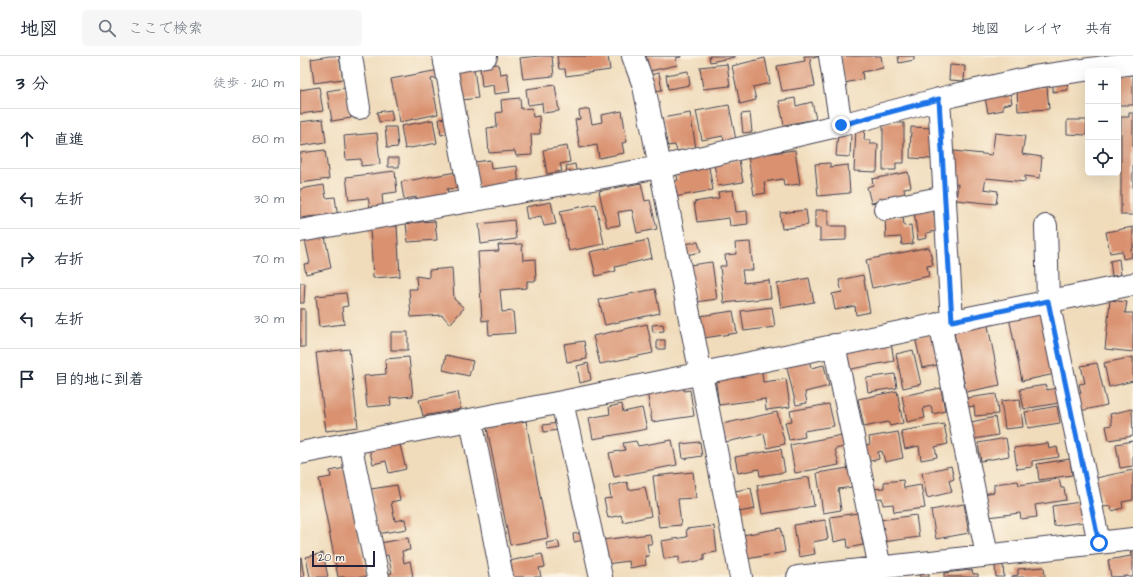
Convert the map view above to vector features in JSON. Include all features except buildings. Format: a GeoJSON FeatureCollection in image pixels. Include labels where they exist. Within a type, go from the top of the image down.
{"type":"FeatureCollection","features":[{"type":"Feature","properties":{"kind":"street"},"geometry":{"type":"LineString","coordinates":[[350,56],[359,108]]}},
{"type":"Feature","properties":{"kind":"street"},"geometry":{"type":"LineString","coordinates":[[471,201],[445,60],[486,56]]}},
{"type":"Feature","properties":{"kind":"street"},"geometry":{"type":"LineString","coordinates":[[633,56],[644,86],[741,577]]}},
{"type":"Feature","properties":{"kind":"street"},"geometry":{"type":"LineString","coordinates":[[830,56],[841,125]]}},
{"type":"Feature","properties":{"kind":"street"},"geometry":{"type":"LineString","coordinates":[[300,231],[660,167],[841,125],[939,99],[1034,77],[1133,63]]}},
{"type":"Feature","properties":{"kind":"street"},"geometry":{"type":"LineString","coordinates":[[939,99],[945,197],[946,322],[987,555]]}},
{"type":"Feature","properties":{"kind":"street"},"geometry":{"type":"LineString","coordinates":[[885,209],[945,197]]}},
{"type":"Feature","properties":{"kind":"street"},"geometry":{"type":"LineString","coordinates":[[1046,226],[1048,301],[1099,543]]}},
{"type":"Feature","properties":{"kind":"street"},"geometry":{"type":"LineString","coordinates":[[300,453],[562,402],[700,372],[1133,284]]}},
{"type":"Feature","properties":{"kind":"street"},"geometry":{"type":"LineString","coordinates":[[834,345],[880,568]]}},
{"type":"Feature","properties":{"kind":"street"},"geometry":{"type":"LineString","coordinates":[[562,402],[601,577]]}},
{"type":"Feature","properties":{"kind":"street"},"geometry":{"type":"LineString","coordinates":[[471,420],[502,577]]}},
{"type":"Feature","properties":{"kind":"street"},"geometry":{"type":"LineString","coordinates":[[350,443],[378,577]]}},
{"type":"Feature","properties":{"kind":"street"},"geometry":{"type":"LineString","coordinates":[[798,577],[1133,539]]}},
{"type":"Feature","properties":{"kind":"route"},"geometry":{"type":"LineString","coordinates":[[841,125],[939,99],[952,321],[1048,301],[1099,543]]}}]}
